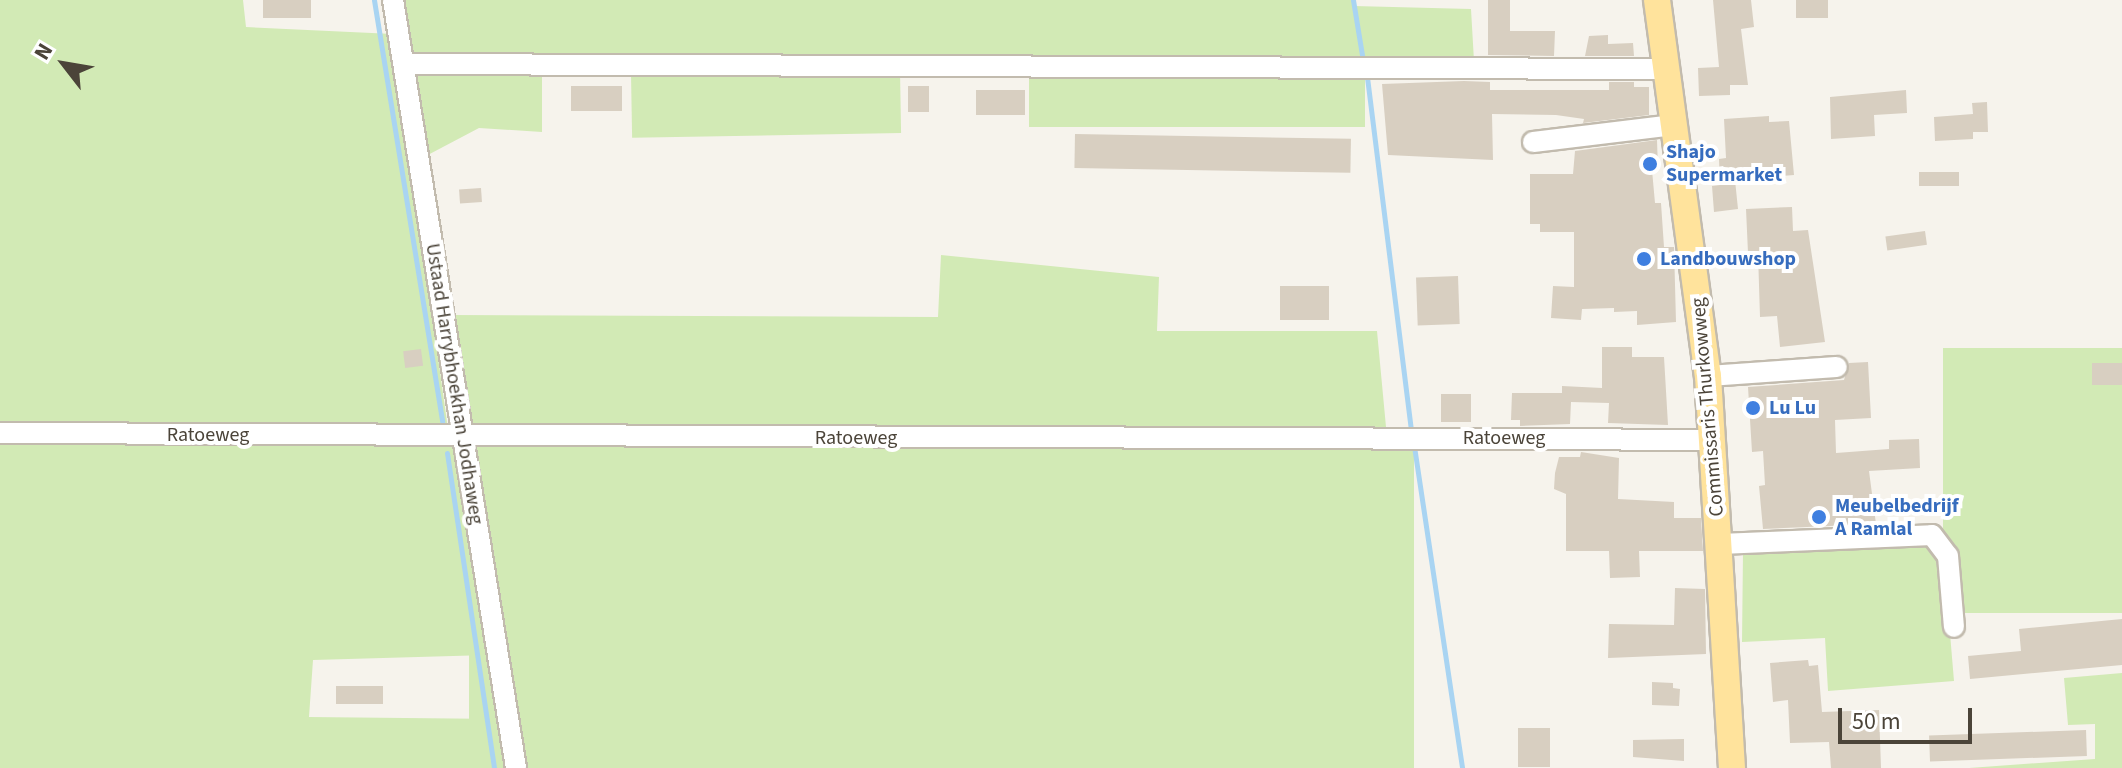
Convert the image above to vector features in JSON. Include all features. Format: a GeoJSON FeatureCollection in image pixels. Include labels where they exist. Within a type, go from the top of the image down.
{"type":"FeatureCollection","features":[{"type":"Feature","properties":{"kind":"main road","name":"Commissaris Thurkowweg"},"geometry":{"type":"LineString","coordinates":[[1657,0],[1708,376],[1732,768]]}},
{"type":"Feature","properties":{"kind":"street","name":"Ustaad Harrybhoekhan Jodhaweg"},"geometry":{"type":"LineString","coordinates":[[393,0],[516,768]]}},
{"type":"Feature","properties":{"kind":"street"},"geometry":{"type":"LineString","coordinates":[[405,64],[1668,69]]}},
{"type":"Feature","properties":{"kind":"street"},"geometry":{"type":"LineString","coordinates":[[1533,142],[1674,125]]}},
{"type":"Feature","properties":{"kind":"street"},"geometry":{"type":"LineString","coordinates":[[1708,376],[1837,367]]}},
{"type":"Feature","properties":{"kind":"street","name":"Ratoeweg"},"geometry":{"type":"LineString","coordinates":[[0,433],[1711,440]]}},
{"type":"Feature","properties":{"kind":"street"},"geometry":{"type":"LineString","coordinates":[[1720,544],[1932,535],[1948,556],[1954,627]]}},
{"type":"Feature","properties":{"kind":"green space"},"geometry":{"type":"Polygon","coordinates":[[[0,0],[243,0],[246,27],[393,34],[448,429],[0,430],[0,0]]]}},
{"type":"Feature","properties":{"kind":"green space"},"geometry":{"type":"Polygon","coordinates":[[[400,0],[1353,0],[1354,6],[1471,9],[1474,61],[410,58],[400,0]]]}},
{"type":"Feature","properties":{"kind":"green space"},"geometry":{"type":"Polygon","coordinates":[[[542,71],[542,132],[479,128],[424,157],[416,74],[542,71]]]}},
{"type":"Feature","properties":{"kind":"green space"},"geometry":{"type":"Polygon","coordinates":[[[900,71],[901,133],[632,138],[631,76],[900,71]]]}},
{"type":"Feature","properties":{"kind":"green space"},"geometry":{"type":"Polygon","coordinates":[[[1029,72],[1365,72],[1365,127],[1029,127],[1029,72]]]}},
{"type":"Feature","properties":{"kind":"green space"},"geometry":{"type":"Polygon","coordinates":[[[941,255],[1159,277],[1157,331],[1377,331],[1386,427],[1383,431],[469,426],[450,315],[938,317],[941,255]]]}},
{"type":"Feature","properties":{"kind":"green space"},"geometry":{"type":"Polygon","coordinates":[[[1943,348],[2122,348],[2122,613],[1943,613],[1943,348]]]}},
{"type":"Feature","properties":{"kind":"green space"},"geometry":{"type":"Polygon","coordinates":[[[0,438],[455,445],[488,655],[313,660],[309,717],[501,719],[508,768],[0,768],[0,438]]]}},
{"type":"Feature","properties":{"kind":"green space"},"geometry":{"type":"Polygon","coordinates":[[[469,442],[1414,442],[1414,768],[469,768],[469,442]]]}},
{"type":"Feature","properties":{"kind":"green space"},"geometry":{"type":"Polygon","coordinates":[[[1923,536],[1944,562],[1954,681],[1828,691],[1825,638],[1742,642],[1743,552],[1923,536]]]}},
{"type":"Feature","properties":{"kind":"green space"},"geometry":{"type":"Polygon","coordinates":[[[2122,673],[2122,768],[1969,768],[2095,759],[2095,724],[2068,725],[2064,678],[2122,673]]]}},
{"type":"Feature","properties":{"kind":"building"},"geometry":{"type":"Polygon","coordinates":[[[263,0],[311,0],[311,18],[263,18],[263,0]]]}},
{"type":"Feature","properties":{"kind":"building"},"geometry":{"type":"Polygon","coordinates":[[[1488,0],[1510,0],[1510,31],[1555,31],[1554,56],[1488,55],[1488,0]]]}},
{"type":"Feature","properties":{"kind":"building"},"geometry":{"type":"Polygon","coordinates":[[[1713,0],[1751,0],[1754,27],[1741,29],[1748,85],[1730,85],[1730,95],[1699,96],[1698,68],[1719,67],[1713,0]]]}},
{"type":"Feature","properties":{"kind":"building"},"geometry":{"type":"Polygon","coordinates":[[[1796,0],[1828,0],[1828,18],[1796,18],[1796,0]]]}},
{"type":"Feature","properties":{"kind":"building"},"geometry":{"type":"Polygon","coordinates":[[[1608,35],[1608,44],[1633,43],[1634,56],[1585,56],[1589,36],[1608,35]]]}},
{"type":"Feature","properties":{"kind":"building"},"geometry":{"type":"Polygon","coordinates":[[[1490,82],[1490,90],[1609,90],[1609,82],[1634,82],[1634,87],[1649,87],[1649,115],[1583,123],[1584,119],[1556,115],[1492,114],[1493,160],[1388,155],[1382,84],[1490,82]]]}},
{"type":"Feature","properties":{"kind":"building"},"geometry":{"type":"Polygon","coordinates":[[[571,86],[622,86],[622,111],[571,111],[571,86]]]}},
{"type":"Feature","properties":{"kind":"building"},"geometry":{"type":"Polygon","coordinates":[[[908,86],[929,86],[929,112],[908,112],[908,86]]]}},
{"type":"Feature","properties":{"kind":"building"},"geometry":{"type":"Polygon","coordinates":[[[976,90],[1025,90],[1025,115],[976,115],[976,90]]]}},
{"type":"Feature","properties":{"kind":"building"},"geometry":{"type":"Polygon","coordinates":[[[1906,90],[1907,113],[1874,115],[1875,136],[1831,139],[1830,97],[1906,90]]]}},
{"type":"Feature","properties":{"kind":"building"},"geometry":{"type":"Polygon","coordinates":[[[1987,102],[1988,132],[1973,132],[1973,139],[1935,141],[1934,117],[1973,114],[1972,103],[1987,102]]]}},
{"type":"Feature","properties":{"kind":"building"},"geometry":{"type":"Polygon","coordinates":[[[1769,116],[1769,122],[1789,121],[1794,175],[1735,180],[1738,209],[1714,212],[1712,186],[1720,185],[1719,159],[1726,158],[1724,119],[1769,116]]]}},
{"type":"Feature","properties":{"kind":"building"},"geometry":{"type":"Polygon","coordinates":[[[1075,134],[1351,139],[1350,173],[1074,168],[1075,134]]]}},
{"type":"Feature","properties":{"kind":"building"},"geometry":{"type":"Polygon","coordinates":[[[1657,140],[1658,169],[1652,170],[1655,203],[1661,203],[1664,247],[1674,247],[1676,322],[1637,325],[1637,311],[1614,312],[1614,308],[1582,309],[1581,320],[1551,318],[1553,286],[1574,287],[1574,232],[1540,232],[1540,224],[1530,224],[1530,174],[1573,174],[1575,151],[1657,140]]]}},
{"type":"Feature","properties":{"kind":"building"},"geometry":{"type":"Polygon","coordinates":[[[1919,172],[1959,172],[1959,186],[1919,186],[1919,172]]]}},
{"type":"Feature","properties":{"kind":"building"},"geometry":{"type":"Polygon","coordinates":[[[481,188],[482,202],[460,204],[459,190],[481,188]]]}},
{"type":"Feature","properties":{"kind":"building"},"geometry":{"type":"Polygon","coordinates":[[[1792,207],[1793,231],[1808,230],[1825,342],[1780,347],[1777,316],[1760,317],[1758,253],[1748,253],[1746,209],[1792,207]]]}},
{"type":"Feature","properties":{"kind":"building"},"geometry":{"type":"Polygon","coordinates":[[[1925,231],[1927,245],[1887,250],[1885,237],[1925,231]]]}},
{"type":"Feature","properties":{"kind":"building"},"geometry":{"type":"Polygon","coordinates":[[[1458,276],[1460,324],[1418,325],[1416,277],[1458,276]]]}},
{"type":"Feature","properties":{"kind":"building"},"geometry":{"type":"Polygon","coordinates":[[[1280,286],[1329,286],[1329,320],[1280,320],[1280,286]]]}},
{"type":"Feature","properties":{"kind":"building"},"geometry":{"type":"Polygon","coordinates":[[[1602,347],[1632,347],[1632,357],[1664,357],[1668,425],[1608,423],[1609,403],[1571,402],[1570,424],[1520,426],[1520,420],[1511,420],[1512,393],[1562,393],[1562,386],[1602,388],[1602,347]]]}},
{"type":"Feature","properties":{"kind":"building"},"geometry":{"type":"Polygon","coordinates":[[[421,349],[423,366],[405,368],[403,351],[421,349]]]}},
{"type":"Feature","properties":{"kind":"building"},"geometry":{"type":"Polygon","coordinates":[[[1868,362],[1871,418],[1835,420],[1836,453],[1889,449],[1889,440],[1919,439],[1920,468],[1869,471],[1876,524],[1763,529],[1759,486],[1765,485],[1763,451],[1752,452],[1748,387],[1844,380],[1849,363],[1868,362]]]}},
{"type":"Feature","properties":{"kind":"building"},"geometry":{"type":"Polygon","coordinates":[[[2092,363],[2122,363],[2122,385],[2092,385],[2092,363]]]}},
{"type":"Feature","properties":{"kind":"building"},"geometry":{"type":"Polygon","coordinates":[[[1441,394],[1471,394],[1471,422],[1441,422],[1441,394]]]}},
{"type":"Feature","properties":{"kind":"building"},"geometry":{"type":"Polygon","coordinates":[[[1581,452],[1619,458],[1618,499],[1674,502],[1674,518],[1701,518],[1703,551],[1639,551],[1640,577],[1610,578],[1609,551],[1566,551],[1566,494],[1554,489],[1555,473],[1559,457],[1580,457],[1581,452]]]}},
{"type":"Feature","properties":{"kind":"building"},"geometry":{"type":"Polygon","coordinates":[[[1675,588],[1705,589],[1706,654],[1608,658],[1609,624],[1674,625],[1675,588]]]}},
{"type":"Feature","properties":{"kind":"building"},"geometry":{"type":"Polygon","coordinates":[[[2122,619],[2122,665],[1970,679],[1968,656],[2021,651],[2019,629],[2122,619]]]}},
{"type":"Feature","properties":{"kind":"building"},"geometry":{"type":"Polygon","coordinates":[[[1808,660],[1809,666],[1818,665],[1822,712],[1879,710],[1881,768],[1831,768],[1829,742],[1790,743],[1788,700],[1773,702],[1770,663],[1808,660]]]}},
{"type":"Feature","properties":{"kind":"building"},"geometry":{"type":"Polygon","coordinates":[[[1652,682],[1673,683],[1673,688],[1680,689],[1679,706],[1652,705],[1652,682]]]}},
{"type":"Feature","properties":{"kind":"building"},"geometry":{"type":"Polygon","coordinates":[[[336,686],[383,686],[383,704],[336,704],[336,686]]]}},
{"type":"Feature","properties":{"kind":"building"},"geometry":{"type":"Polygon","coordinates":[[[1518,728],[1550,728],[1550,767],[1518,767],[1518,728]]]}},
{"type":"Feature","properties":{"kind":"building"},"geometry":{"type":"Polygon","coordinates":[[[2086,730],[2087,756],[1930,761],[1929,735],[2086,730]]]}},
{"type":"Feature","properties":{"kind":"building"},"geometry":{"type":"Polygon","coordinates":[[[1684,739],[1684,761],[1633,757],[1633,740],[1684,739]]]}},
{"type":"Feature","properties":{"kind":"waterway"},"geometry":{"type":"LineString","coordinates":[[374,0],[442,422]]}},
{"type":"Feature","properties":{"kind":"waterway"},"geometry":{"type":"LineString","coordinates":[[1353,0],[1363,61]]}},
{"type":"Feature","properties":{"kind":"waterway"},"geometry":{"type":"LineString","coordinates":[[1367,77],[1411,429]]}},
{"type":"Feature","properties":{"kind":"waterway"},"geometry":{"type":"LineString","coordinates":[[1414,446],[1462,768]]}},
{"type":"Feature","properties":{"kind":"waterway"},"geometry":{"type":"LineString","coordinates":[[447,453],[494,768]]}},
{"type":"Feature","properties":{"kind":"place","name":"Shajo Supermarket"},"geometry":{"type":"Point","coordinates":[1650,164]}},
{"type":"Feature","properties":{"kind":"place","name":"Landbouwshop"},"geometry":{"type":"Point","coordinates":[1644,259]}},
{"type":"Feature","properties":{"kind":"place","name":"Lu Lu"},"geometry":{"type":"Point","coordinates":[1753,408]}},
{"type":"Feature","properties":{"kind":"place","name":"Meubelbedrijf A Ramlal"},"geometry":{"type":"Point","coordinates":[1819,517]}}]}
